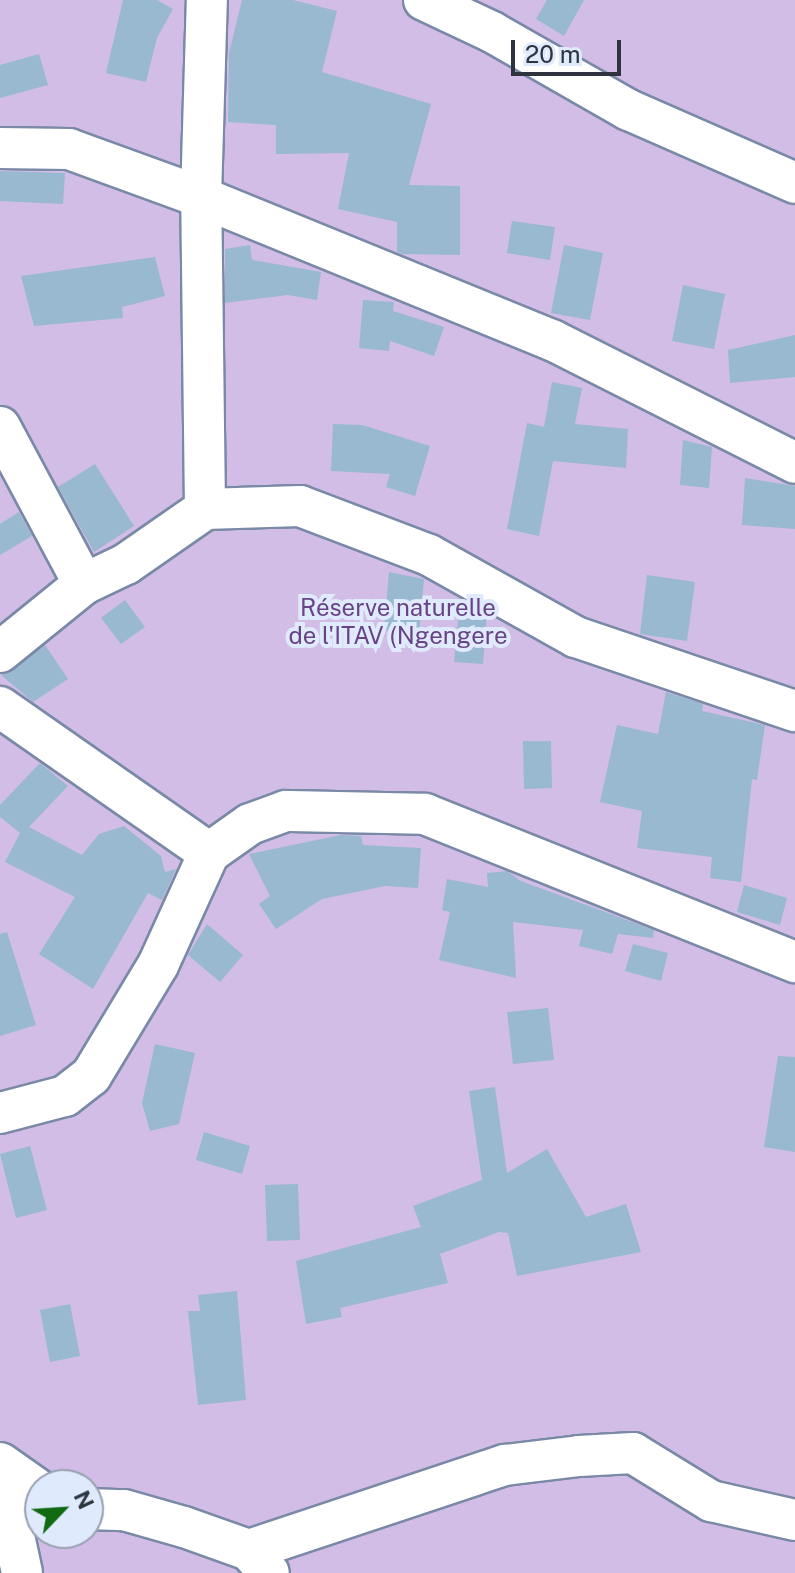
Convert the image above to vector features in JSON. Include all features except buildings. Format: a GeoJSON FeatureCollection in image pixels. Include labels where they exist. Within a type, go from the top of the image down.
{"type":"FeatureCollection","features":[{"type":"Feature","properties":{"kind":"street"},"geometry":{"type":"LineString","coordinates":[[205,509],[201,197],[207,0]]}},
{"type":"Feature","properties":{"kind":"street"},"geometry":{"type":"LineString","coordinates":[[424,0],[492,32],[629,110],[795,183]]}},
{"type":"Feature","properties":{"kind":"street"},"geometry":{"type":"LineString","coordinates":[[0,148],[69,149],[201,197],[552,340],[795,463]]}},
{"type":"Feature","properties":{"kind":"street"},"geometry":{"type":"LineString","coordinates":[[0,427],[84,584]]}},
{"type":"Feature","properties":{"kind":"street"},"geometry":{"type":"LineString","coordinates":[[0,652],[84,584],[126,564],[205,509],[300,506],[429,555],[576,637],[795,711]]}},
{"type":"Feature","properties":{"kind":"street"},"geometry":{"type":"LineString","coordinates":[[0,707],[209,853]]}},
{"type":"Feature","properties":{"kind":"street"},"geometry":{"type":"LineString","coordinates":[[0,1113],[65,1096],[91,1076],[158,965],[209,853],[250,824],[286,811],[425,814],[795,962]]}},
{"type":"Feature","properties":{"kind":"street"},"geometry":{"type":"LineString","coordinates":[[104,1509],[124,1510],[259,1562],[505,1465],[633,1453],[711,1501],[795,1520]]}},
{"type":"Feature","properties":{"kind":"street"},"geometry":{"type":"LineString","coordinates":[[0,1463],[24,1480]]}},
{"type":"Feature","properties":{"kind":"street"},"geometry":{"type":"LineString","coordinates":[[0,1470],[22,1573]]}},
{"type":"Feature","properties":{"kind":"green space","name":"Réserve naturelle de l'ITAV (Ngengere"},"geometry":{"type":"Polygon","coordinates":[[[0,0],[795,0],[795,1573],[0,1573],[0,0]]]}}]}
